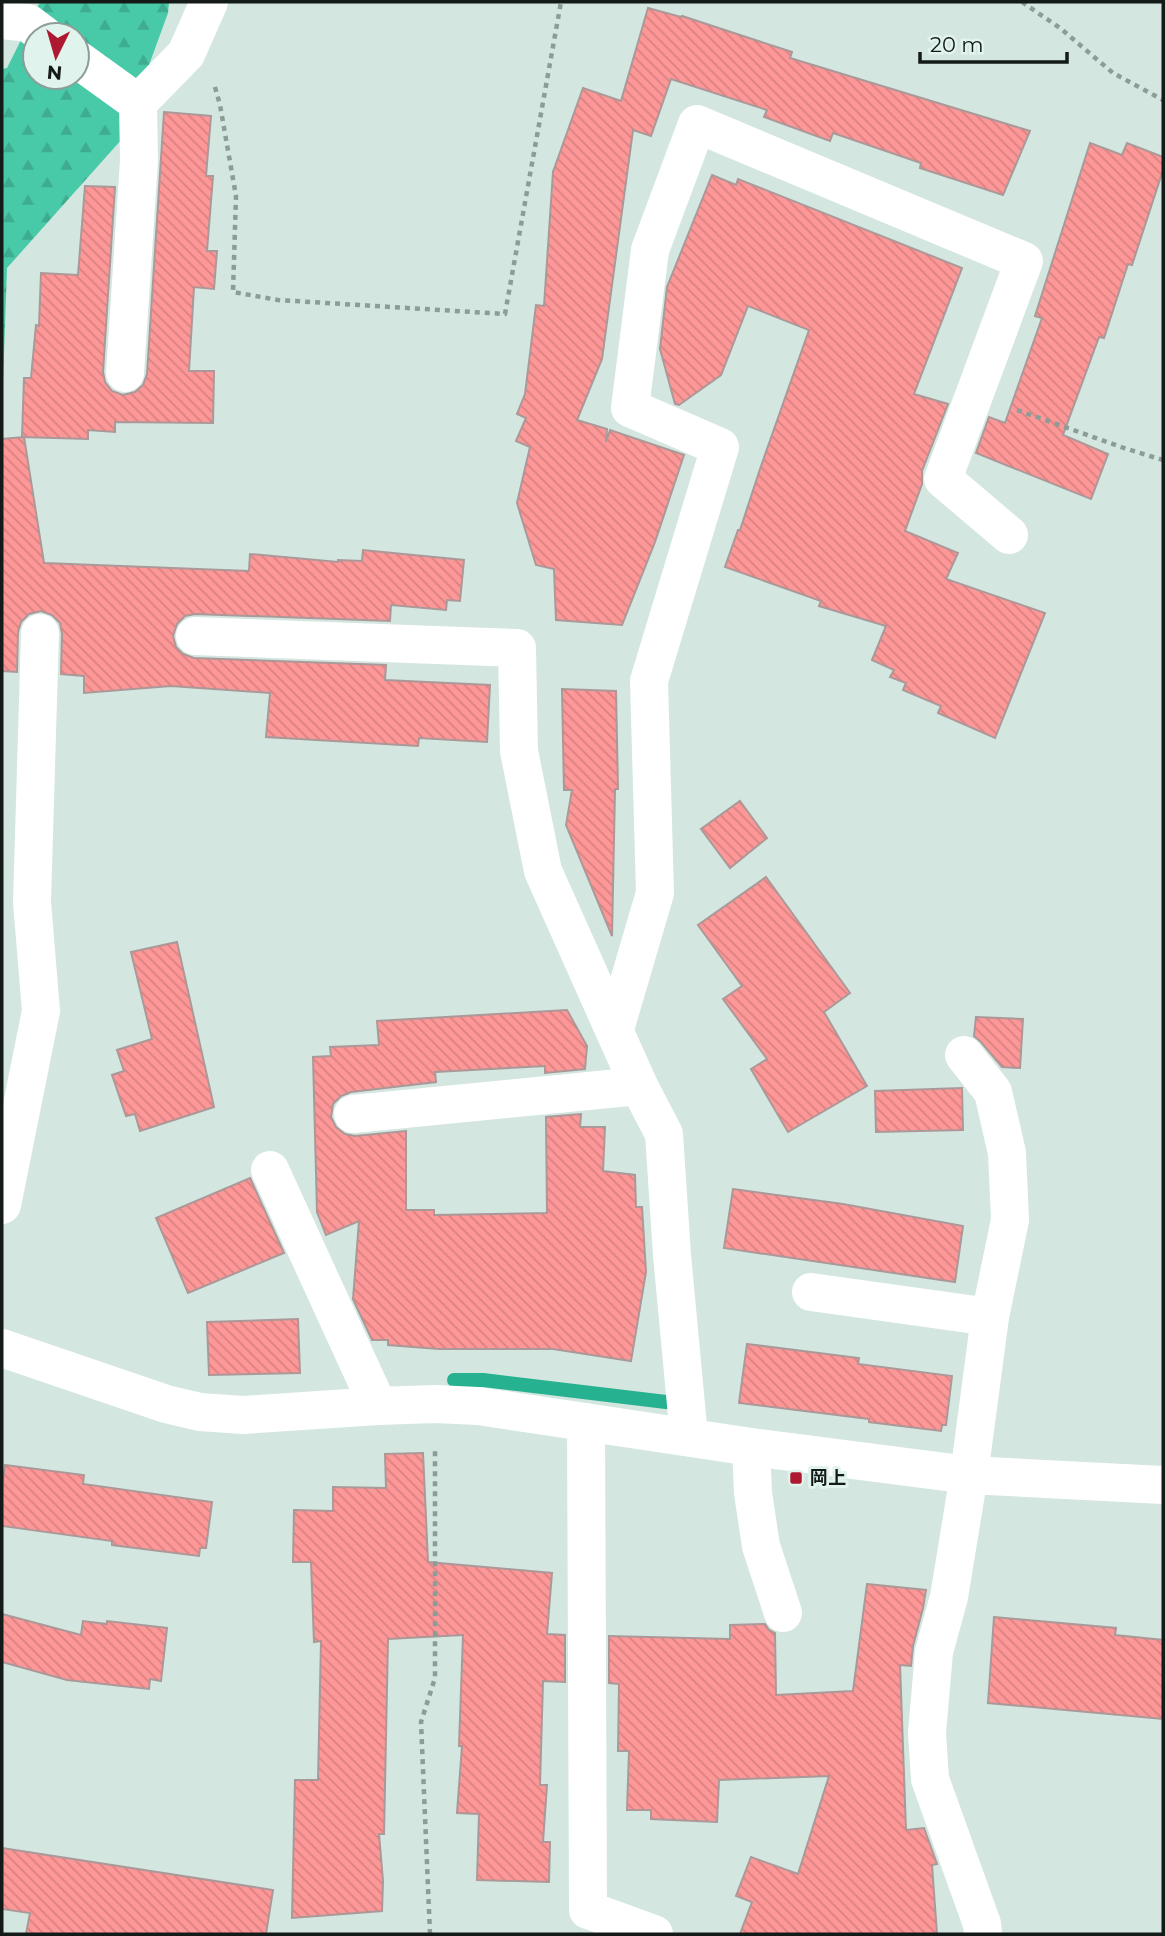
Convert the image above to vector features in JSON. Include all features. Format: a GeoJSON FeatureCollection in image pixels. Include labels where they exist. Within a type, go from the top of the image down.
{"type":"FeatureCollection","features":[{"type":"Feature","properties":{"kind":"street"},"geometry":{"type":"LineString","coordinates":[[125,373],[139,161],[138,103],[186,54],[209,2]]}},
{"type":"Feature","properties":{"kind":"street"},"geometry":{"type":"LineString","coordinates":[[2,20],[21,22]]}},
{"type":"Feature","properties":{"kind":"street"},"geometry":{"type":"LineString","coordinates":[[91,69],[138,103]]}},
{"type":"Feature","properties":{"kind":"street"},"geometry":{"type":"LineString","coordinates":[[615,1029],[655,893],[649,681],[720,447],[630,408],[650,250],[697,124],[1024,261],[943,479],[1009,535]]}},
{"type":"Feature","properties":{"kind":"street"},"geometry":{"type":"LineString","coordinates":[[2,1205],[41,1011],[32,902],[40,633]]}},
{"type":"Feature","properties":{"kind":"street"},"geometry":{"type":"LineString","coordinates":[[195,636],[517,648],[519,751],[543,871],[639,1086],[664,1134],[672,1255],[690,1437]]}},
{"type":"Feature","properties":{"kind":"street"},"geometry":{"type":"LineString","coordinates":[[964,1055],[993,1092],[1007,1153],[1010,1220],[990,1317],[969,1475],[949,1597],[934,1652],[926,1733],[930,1779],[982,1924],[983,1934]]}},
{"type":"Feature","properties":{"kind":"street"},"geometry":{"type":"LineString","coordinates":[[353,1114],[639,1086]]}},
{"type":"Feature","properties":{"kind":"street"},"geometry":{"type":"LineString","coordinates":[[270,1170],[378,1406]]}},
{"type":"Feature","properties":{"kind":"street"},"geometry":{"type":"LineString","coordinates":[[811,1292],[990,1317]]}},
{"type":"Feature","properties":{"kind":"street"},"geometry":{"type":"LineString","coordinates":[[2,1348],[166,1404],[200,1412],[243,1415],[378,1406],[478,1406],[751,1447],[969,1475],[1163,1485]]}},
{"type":"Feature","properties":{"kind":"street"},"geometry":{"type":"LineString","coordinates":[[586,1422],[588,1910],[654,1934]]}},
{"type":"Feature","properties":{"kind":"street"},"geometry":{"type":"LineString","coordinates":[[751,1447],[753,1493],[761,1546],[783,1613]]}},
{"type":"Feature","properties":{"kind":"path"},"geometry":{"type":"LineString","coordinates":[[186,54],[212,75],[220,105],[236,196],[233,292],[278,300],[505,314],[561,2]]}},
{"type":"Feature","properties":{"kind":"path"},"geometry":{"type":"LineString","coordinates":[[1022,2],[1060,28],[1113,73],[1163,100]]}},
{"type":"Feature","properties":{"kind":"path"},"geometry":{"type":"LineString","coordinates":[[974,394],[1163,460]]}},
{"type":"Feature","properties":{"kind":"path"},"geometry":{"type":"LineString","coordinates":[[429,1934],[421,1723],[435,1678],[435,1404]]}},
{"type":"Feature","properties":{"kind":"green space"},"geometry":{"type":"Polygon","coordinates":[[[40,2],[169,2],[168,13],[122,139],[7,268],[2,411],[2,69],[7,68],[21,40],[21,91],[91,91],[91,21],[30,21],[40,2]]]}},
{"type":"Feature","properties":{"kind":"building"},"geometry":{"type":"Polygon","coordinates":[[[648,8],[682,16],[792,52],[790,58],[1030,131],[1003,195],[920,168],[921,163],[833,133],[830,141],[764,117],[767,110],[671,79],[651,136],[633,130],[602,359],[577,420],[607,429],[606,442],[610,430],[684,455],[655,542],[622,625],[556,620],[554,569],[536,565],[517,503],[530,447],[516,441],[526,418],[517,414],[525,394],[536,305],[544,306],[553,172],[583,88],[621,101],[648,8]]]}},
{"type":"Feature","properties":{"kind":"building"},"geometry":{"type":"Polygon","coordinates":[[[164,112],[211,116],[206,176],[213,176],[207,251],[217,251],[214,289],[194,287],[189,371],[214,371],[213,423],[115,422],[115,432],[88,430],[88,439],[22,437],[24,378],[31,378],[36,325],[39,326],[41,273],[78,275],[85,186],[115,187],[103,372],[105,382],[112,391],[123,395],[135,392],[143,385],[147,374],[164,112]]]}},
{"type":"Feature","properties":{"kind":"building"},"geometry":{"type":"Polygon","coordinates":[[[1090,143],[1122,155],[1127,143],[1163,157],[1163,170],[1132,265],[1128,264],[1104,338],[1099,337],[1063,435],[1108,454],[1091,499],[976,453],[989,417],[1005,423],[1042,318],[1035,316],[1090,143]]]}},
{"type":"Feature","properties":{"kind":"building"},"geometry":{"type":"Polygon","coordinates":[[[712,175],[736,185],[738,179],[962,268],[914,394],[948,404],[922,471],[922,484],[905,531],[958,553],[946,579],[1045,613],[995,738],[938,713],[941,706],[903,690],[906,683],[890,677],[894,670],[872,660],[886,626],[819,606],[821,601],[725,567],[809,330],[748,306],[721,375],[679,405],[675,404],[660,349],[667,287],[712,175]]]}},
{"type":"Feature","properties":{"kind":"building"},"geometry":{"type":"Polygon","coordinates":[[[24,437],[44,563],[249,571],[250,554],[338,562],[362,561],[363,550],[464,560],[460,601],[447,600],[446,610],[391,605],[390,621],[195,614],[185,616],[177,624],[173,636],[176,647],[183,654],[194,658],[386,665],[385,680],[490,685],[487,742],[419,738],[418,746],[266,737],[270,693],[171,686],[84,693],[84,676],[61,674],[60,623],[52,615],[41,611],[29,614],[21,622],[18,632],[17,672],[2,671],[2,439],[24,437]]]}},
{"type":"Feature","properties":{"kind":"building"},"geometry":{"type":"Polygon","coordinates":[[[562,689],[616,691],[618,789],[615,789],[612,936],[566,825],[572,790],[564,790],[562,689]]]}},
{"type":"Feature","properties":{"kind":"building"},"geometry":{"type":"Polygon","coordinates":[[[740,801],[767,838],[730,868],[701,829],[740,801]]]}},
{"type":"Feature","properties":{"kind":"building"},"geometry":{"type":"Polygon","coordinates":[[[766,877],[850,993],[824,1012],[867,1086],[788,1132],[751,1069],[767,1059],[723,999],[742,986],[698,925],[766,877]]]}},
{"type":"Feature","properties":{"kind":"building"},"geometry":{"type":"Polygon","coordinates":[[[177,942],[214,1107],[140,1131],[135,1114],[126,1116],[112,1075],[124,1071],[117,1050],[152,1039],[131,952],[177,942]]]}},
{"type":"Feature","properties":{"kind":"building"},"geometry":{"type":"Polygon","coordinates":[[[567,1010],[587,1046],[585,1069],[545,1073],[545,1066],[435,1072],[436,1082],[351,1092],[341,1096],[333,1104],[331,1117],[336,1127],[345,1134],[355,1136],[406,1131],[406,1210],[434,1210],[434,1215],[547,1213],[546,1117],[581,1114],[580,1127],[605,1127],[603,1171],[635,1175],[636,1207],[642,1207],[646,1272],[631,1361],[553,1349],[439,1349],[388,1345],[388,1340],[372,1340],[353,1299],[359,1221],[326,1235],[317,1212],[313,1057],[331,1056],[330,1047],[379,1045],[377,1021],[567,1010]]]}},
{"type":"Feature","properties":{"kind":"building"},"geometry":{"type":"Polygon","coordinates":[[[976,1017],[1023,1019],[1020,1068],[1002,1067],[974,1036],[976,1017]]]}},
{"type":"Feature","properties":{"kind":"building"},"geometry":{"type":"Polygon","coordinates":[[[962,1088],[963,1130],[876,1132],[875,1091],[962,1088]]]}},
{"type":"Feature","properties":{"kind":"building"},"geometry":{"type":"Polygon","coordinates":[[[250,1178],[284,1253],[188,1293],[156,1218],[250,1178]]]}},
{"type":"Feature","properties":{"kind":"building"},"geometry":{"type":"Polygon","coordinates":[[[733,1189],[843,1204],[963,1226],[955,1282],[724,1248],[733,1189]]]}},
{"type":"Feature","properties":{"kind":"building"},"geometry":{"type":"Polygon","coordinates":[[[298,1319],[300,1373],[209,1375],[207,1322],[298,1319]]]}},
{"type":"Feature","properties":{"kind":"building"},"geometry":{"type":"Polygon","coordinates":[[[747,1344],[859,1358],[858,1364],[952,1376],[946,1425],[942,1425],[941,1431],[739,1403],[747,1344]]]}},
{"type":"Feature","properties":{"kind":"building"},"geometry":{"type":"Polygon","coordinates":[[[423,1453],[428,1562],[552,1573],[547,1634],[565,1635],[565,1682],[543,1681],[540,1785],[547,1785],[543,1842],[550,1842],[549,1882],[477,1880],[479,1814],[457,1813],[462,1746],[459,1746],[463,1635],[388,1639],[384,1834],[379,1834],[383,1881],[382,1911],[292,1918],[295,1780],[318,1780],[321,1641],[314,1642],[311,1562],[293,1562],[294,1510],[333,1511],[333,1487],[386,1488],[385,1454],[423,1453]]]}},
{"type":"Feature","properties":{"kind":"building"},"geometry":{"type":"Polygon","coordinates":[[[5,1465],[84,1475],[83,1484],[212,1502],[206,1548],[200,1548],[199,1556],[112,1545],[112,1541],[2,1526],[5,1465]]]}},
{"type":"Feature","properties":{"kind":"building"},"geometry":{"type":"Polygon","coordinates":[[[867,1584],[926,1590],[911,1666],[900,1665],[906,1830],[924,1828],[937,1864],[932,1865],[937,1934],[740,1934],[752,1902],[736,1896],[751,1857],[798,1874],[829,1776],[719,1780],[717,1822],[651,1819],[651,1810],[627,1810],[629,1751],[618,1751],[619,1684],[609,1683],[609,1636],[730,1639],[730,1625],[765,1624],[775,1633],[776,1695],[853,1691],[867,1584]]]}},
{"type":"Feature","properties":{"kind":"building"},"geometry":{"type":"Polygon","coordinates":[[[2,1614],[81,1635],[83,1621],[167,1628],[161,1681],[150,1679],[149,1689],[67,1680],[2,1662],[2,1614]]]}},
{"type":"Feature","properties":{"kind":"building"},"geometry":{"type":"Polygon","coordinates":[[[994,1617],[1116,1628],[1115,1635],[1163,1640],[1163,1719],[988,1703],[994,1617]]]}},
{"type":"Feature","properties":{"kind":"building"},"geometry":{"type":"Polygon","coordinates":[[[2,1848],[273,1890],[266,1934],[26,1934],[30,1913],[2,1909],[2,1848]]]}},
{"type":"Feature","properties":{"kind":"waterway"},"geometry":{"type":"LineString","coordinates":[[454,1380],[483,1380],[666,1402]]}},
{"type":"Feature","properties":{"kind":"place","name":"岡上"},"geometry":{"type":"Point","coordinates":[796,1478]}}]}
